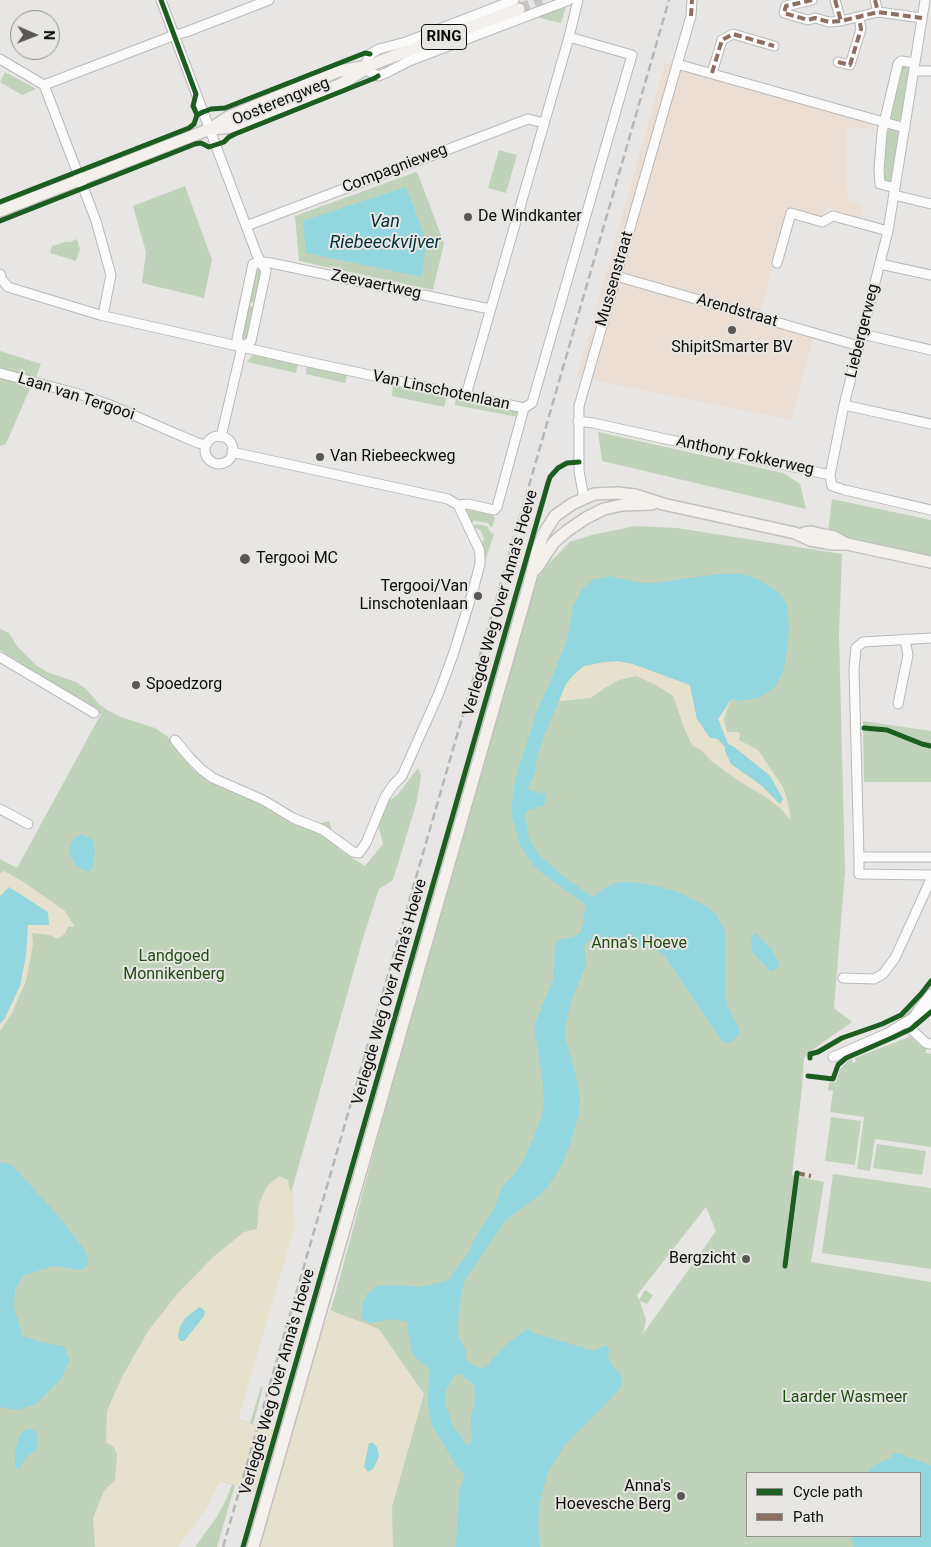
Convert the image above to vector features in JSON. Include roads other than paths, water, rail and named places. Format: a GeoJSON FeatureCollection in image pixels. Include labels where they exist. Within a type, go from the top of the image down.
{"type":"FeatureCollection","features":[{"type":"Feature","properties":{"kind":"main road","name":"Oosterengweg"},"geometry":{"type":"LineString","coordinates":[[0,211],[210,130],[232,127],[341,84],[366,67],[517,4]]}},
{"type":"Feature","properties":{"kind":"main road","name":"Verlegde Weg Over Anna's Hoeve"},"geometry":{"type":"LineString","coordinates":[[253,1547],[531,577],[536,552],[543,535],[555,516],[584,498],[600,494],[618,493],[635,495],[663,504],[795,533],[811,532],[848,544],[931,562]]}},
{"type":"Feature","properties":{"kind":"main road"},"geometry":{"type":"LineString","coordinates":[[600,494],[606,499],[604,509]]}},
{"type":"Feature","properties":{"kind":"main road"},"geometry":{"type":"LineString","coordinates":[[572,504],[569,512],[570,518],[579,522]]}},
{"type":"Feature","properties":{"kind":"main road","name":"Verlegde Weg Over Anna's Hoeve"},"geometry":{"type":"LineString","coordinates":[[531,577],[554,542],[592,514],[604,509],[635,504],[663,504]]}},
{"type":"Feature","properties":{"kind":"street"},"geometry":{"type":"LineString","coordinates":[[161,0],[256,255],[266,271],[251,341],[242,347]]}},
{"type":"Feature","properties":{"kind":"street"},"geometry":{"type":"LineString","coordinates":[[44,85],[269,0]]}},
{"type":"Feature","properties":{"kind":"street"},"geometry":{"type":"LineString","coordinates":[[366,67],[378,76],[409,61],[552,3],[570,0]]}},
{"type":"Feature","properties":{"kind":"street"},"geometry":{"type":"LineString","coordinates":[[466,395],[578,0]]}},
{"type":"Feature","properties":{"kind":"street","name":"Mussenstraat"},"geometry":{"type":"LineString","coordinates":[[584,498],[579,471],[579,406],[691,16],[692,0]]}},
{"type":"Feature","properties":{"kind":"street"},"geometry":{"type":"LineString","coordinates":[[812,0],[786,6],[784,13],[808,20],[815,18],[829,22],[878,12],[922,18]]}},
{"type":"Feature","properties":{"kind":"street"},"geometry":{"type":"LineString","coordinates":[[835,0],[841,21]]}},
{"type":"Feature","properties":{"kind":"street"},"geometry":{"type":"LineString","coordinates":[[875,0],[878,12]]}},
{"type":"Feature","properties":{"kind":"street","name":"Liebergerweg"},"geometry":{"type":"LineString","coordinates":[[830,475],[844,405],[888,231],[926,0]]}},
{"type":"Feature","properties":{"kind":"street"},"geometry":{"type":"LineString","coordinates":[[838,62],[850,65],[861,29],[859,16]]}},
{"type":"Feature","properties":{"kind":"street"},"geometry":{"type":"LineString","coordinates":[[712,74],[722,40],[733,34],[774,46]]}},
{"type":"Feature","properties":{"kind":"street"},"geometry":{"type":"LineString","coordinates":[[524,408],[532,403],[632,55],[569,37]]}},
{"type":"Feature","properties":{"kind":"street"},"geometry":{"type":"LineString","coordinates":[[0,59],[44,85],[96,221],[111,275],[103,315]]}},
{"type":"Feature","properties":{"kind":"street"},"geometry":{"type":"LineString","coordinates":[[931,71],[901,61],[898,64],[884,122],[879,170],[880,184],[931,204]]}},
{"type":"Feature","properties":{"kind":"street"},"geometry":{"type":"LineString","coordinates":[[677,64],[905,128]]}},
{"type":"Feature","properties":{"kind":"street","name":"Compagnieweg"},"geometry":{"type":"LineString","coordinates":[[246,226],[528,119],[544,123]]}},
{"type":"Feature","properties":{"kind":"street"},"geometry":{"type":"LineString","coordinates":[[777,263],[791,213],[822,222],[833,216],[888,231]]}},
{"type":"Feature","properties":{"kind":"street"},"geometry":{"type":"LineString","coordinates":[[221,437],[242,347],[237,338],[253,264],[262,262]]}},
{"type":"Feature","properties":{"kind":"street","name":"Zeevaertweg"},"geometry":{"type":"LineString","coordinates":[[262,262],[271,262],[490,310]]}},
{"type":"Feature","properties":{"kind":"street"},"geometry":{"type":"LineString","coordinates":[[880,264],[931,275]]}},
{"type":"Feature","properties":{"kind":"street","name":"Van Linschotenlaan"},"geometry":{"type":"LineString","coordinates":[[0,274],[8,287],[100,315],[524,408],[494,510],[468,504],[458,505],[448,499],[232,452]]}},
{"type":"Feature","properties":{"kind":"street","name":"Arendstraat"},"geometry":{"type":"LineString","coordinates":[[616,276],[859,346]]}},
{"type":"Feature","properties":{"kind":"street"},"geometry":{"type":"LineString","coordinates":[[862,334],[931,350]]}},
{"type":"Feature","properties":{"kind":"street","name":"Laan van Tergooi"},"geometry":{"type":"LineString","coordinates":[[0,373],[79,394],[113,406],[206,445]]}},
{"type":"Feature","properties":{"kind":"street"},"geometry":{"type":"LineString","coordinates":[[844,405],[931,424]]}},
{"type":"Feature","properties":{"kind":"street","name":"Anthony Fokkerweg"},"geometry":{"type":"LineString","coordinates":[[578,421],[830,475],[832,486],[931,510]]}},
{"type":"Feature","properties":{"kind":"street"},"geometry":{"type":"LineString","coordinates":[[221,437],[230,442],[232,452],[228,461],[216,464],[207,457],[205,450],[206,445],[212,438],[221,437]]}},
{"type":"Feature","properties":{"kind":"street"},"geometry":{"type":"LineString","coordinates":[[175,740],[202,770],[213,778],[263,800],[293,818],[323,830],[353,852],[359,853],[366,843],[385,797],[402,776],[439,693],[472,594],[480,556],[458,505]]}},
{"type":"Feature","properties":{"kind":"street"},"geometry":{"type":"LineString","coordinates":[[844,978],[874,979],[883,974],[895,958],[931,877],[860,874],[854,663],[856,648],[863,642],[931,638]]}},
{"type":"Feature","properties":{"kind":"street"},"geometry":{"type":"LineString","coordinates":[[898,704],[908,656],[905,639]]}},
{"type":"Feature","properties":{"kind":"street"},"geometry":{"type":"LineString","coordinates":[[0,657],[94,713]]}},
{"type":"Feature","properties":{"kind":"street"},"geometry":{"type":"LineString","coordinates":[[0,809],[28,824]]}},
{"type":"Feature","properties":{"kind":"street"},"geometry":{"type":"LineString","coordinates":[[859,857],[931,857]]}},
{"type":"Feature","properties":{"kind":"street"},"geometry":{"type":"LineString","coordinates":[[931,994],[910,1020],[910,1029],[926,1043],[931,1044]]}},
{"type":"Feature","properties":{"kind":"street"},"geometry":{"type":"LineString","coordinates":[[833,1057],[886,1034],[923,1014],[931,1006]]}},
{"type":"Feature","properties":{"kind":"water","name":"Van Riebeeckvijver"},"geometry":{"type":"Polygon","coordinates":[[[406,187],[426,240],[422,277],[306,253],[303,221],[406,187]]]}},
{"type":"Feature","properties":{"kind":"water"},"geometry":{"type":"Polygon","coordinates":[[[718,574],[743,574],[760,580],[778,592],[783,598],[787,606],[788,642],[784,669],[775,687],[762,696],[752,699],[741,701],[731,699],[718,719],[728,744],[770,776],[783,799],[780,804],[761,785],[731,764],[725,751],[725,746],[718,739],[710,738],[697,719],[690,685],[633,664],[618,661],[604,662],[584,666],[566,684],[543,738],[528,790],[546,794],[544,806],[526,812],[529,838],[538,854],[564,877],[591,896],[594,897],[612,884],[623,882],[647,884],[676,891],[706,906],[716,914],[725,931],[726,939],[725,986],[727,1004],[739,1029],[739,1035],[731,1042],[722,1041],[664,955],[658,951],[590,940],[584,946],[586,965],[572,998],[565,1026],[566,1041],[580,1098],[579,1114],[569,1147],[562,1164],[549,1185],[541,1194],[506,1220],[465,1280],[461,1294],[457,1330],[460,1341],[466,1351],[466,1359],[471,1364],[480,1368],[485,1368],[506,1345],[528,1328],[533,1333],[594,1351],[607,1345],[609,1350],[608,1359],[622,1377],[620,1388],[564,1446],[548,1472],[539,1504],[538,1526],[540,1547],[456,1547],[459,1490],[465,1475],[457,1467],[432,1425],[428,1406],[429,1369],[414,1356],[411,1349],[407,1322],[395,1319],[370,1323],[361,1318],[362,1305],[366,1295],[378,1286],[422,1287],[448,1280],[468,1253],[475,1238],[495,1207],[502,1187],[517,1171],[523,1161],[535,1134],[544,1104],[534,1026],[553,980],[555,946],[558,940],[573,937],[581,932],[586,905],[538,870],[520,845],[512,819],[514,785],[537,711],[568,636],[573,606],[583,589],[594,579],[609,576],[641,583],[655,583],[718,574]],[[457,1374],[452,1379],[445,1393],[446,1405],[453,1426],[467,1445],[472,1441],[471,1419],[475,1398],[474,1385],[462,1375],[457,1374]]]}},
{"type":"Feature","properties":{"kind":"water"},"geometry":{"type":"Polygon","coordinates":[[[82,834],[92,839],[95,850],[93,868],[87,872],[75,865],[69,851],[73,839],[82,834]]]}},
{"type":"Feature","properties":{"kind":"water"},"geometry":{"type":"Polygon","coordinates":[[[9,887],[48,912],[49,925],[28,925],[26,956],[20,986],[5,1018],[0,1024],[0,896],[9,887]]]}},
{"type":"Feature","properties":{"kind":"water"},"geometry":{"type":"Polygon","coordinates":[[[755,932],[772,950],[780,966],[771,972],[752,952],[751,938],[755,932]]]}},
{"type":"Feature","properties":{"kind":"water"},"geometry":{"type":"Polygon","coordinates":[[[0,1161],[11,1164],[61,1219],[86,1252],[89,1264],[82,1270],[53,1266],[24,1275],[15,1289],[14,1308],[23,1336],[44,1343],[64,1346],[69,1360],[62,1377],[36,1404],[18,1410],[0,1407],[0,1161]]]}},
{"type":"Feature","properties":{"kind":"water"},"geometry":{"type":"Polygon","coordinates":[[[200,1307],[205,1312],[204,1316],[184,1341],[180,1341],[178,1336],[185,1318],[200,1307]]]}},
{"type":"Feature","properties":{"kind":"water"},"geometry":{"type":"Polygon","coordinates":[[[29,1428],[36,1432],[38,1441],[36,1450],[25,1458],[19,1470],[15,1467],[15,1451],[20,1434],[29,1428]]]}},
{"type":"Feature","properties":{"kind":"water"},"geometry":{"type":"Polygon","coordinates":[[[369,1443],[373,1443],[377,1447],[379,1455],[373,1469],[368,1472],[364,1467],[369,1443]]]}},
{"type":"Feature","properties":{"kind":"water","name":"Laarder Wasmeer"},"geometry":{"type":"Polygon","coordinates":[[[897,1453],[931,1465],[931,1547],[854,1547],[851,1537],[921,1537],[921,1472],[868,1472],[871,1467],[890,1459],[892,1455],[897,1453]]]}},
{"type":"Feature","properties":{"kind":"tunnel"},"geometry":{"type":"LineString","coordinates":[[519,9],[542,0]]}},
{"type":"Feature","properties":{"kind":"railway"},"geometry":{"type":"LineString","coordinates":[[223,1547],[669,0]]}},
{"type":"Feature","properties":{"kind":"place","name":"De Windkanter"},"geometry":{"type":"Point","coordinates":[468,217]}},
{"type":"Feature","properties":{"kind":"place","name":"ShipitSmarter BV"},"geometry":{"type":"Point","coordinates":[732,330]}},
{"type":"Feature","properties":{"kind":"place","name":"Van Riebeeckweg"},"geometry":{"type":"Point","coordinates":[320,457]}},
{"type":"Feature","properties":{"kind":"place","name":"Tergooi MC"},"geometry":{"type":"Point","coordinates":[245,559]}},
{"type":"Feature","properties":{"kind":"place","name":"Tergooi/Van Linschotenlaan"},"geometry":{"type":"Point","coordinates":[478,596]}},
{"type":"Feature","properties":{"kind":"place","name":"Spoedzorg"},"geometry":{"type":"Point","coordinates":[136,685]}},
{"type":"Feature","properties":{"kind":"place","name":"Bergzicht"},"geometry":{"type":"Point","coordinates":[746,1259]}},
{"type":"Feature","properties":{"kind":"place","name":"Anna's Hoevesche Berg"},"geometry":{"type":"Point","coordinates":[681,1496]}},
{"type":"Feature","properties":{"kind":"park label","name":"Anna's Hoeve"},"geometry":{"type":"Point","coordinates":[639,944]}},
{"type":"Feature","properties":{"kind":"park label","name":"Landgoed Monnikenberg"},"geometry":{"type":"Point","coordinates":[174,966]}}]}
